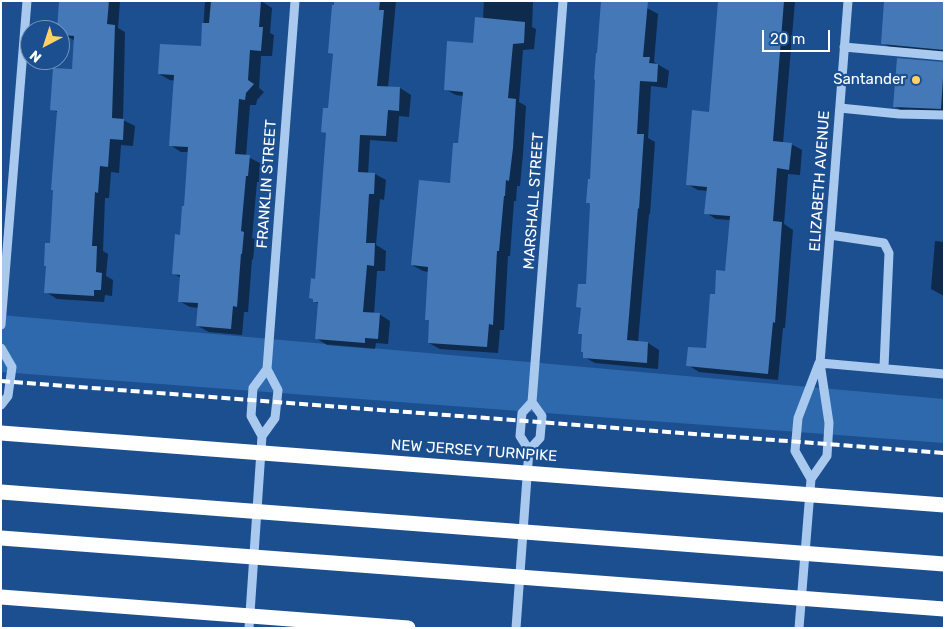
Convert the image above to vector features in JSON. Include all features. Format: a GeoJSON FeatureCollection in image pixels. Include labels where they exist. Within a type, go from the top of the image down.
{"type":"FeatureCollection","features":[{"type":"Feature","properties":{"kind":"highway","name":"NEW JERSEY TURNPIKE"},"geometry":{"type":"LineString","coordinates":[[1,433],[944,505]]}},
{"type":"Feature","properties":{"kind":"highway"},"geometry":{"type":"LineString","coordinates":[[1,492],[944,564]]}},
{"type":"Feature","properties":{"kind":"highway"},"geometry":{"type":"LineString","coordinates":[[1,538],[944,609]]}},
{"type":"Feature","properties":{"kind":"highway"},"geometry":{"type":"LineString","coordinates":[[1,597],[408,628]]}},
{"type":"Feature","properties":{"kind":"street"},"geometry":{"type":"LineString","coordinates":[[1,325],[26,1]]}},
{"type":"Feature","properties":{"kind":"street","name":"FRANKLIN STREET"},"geometry":{"type":"LineString","coordinates":[[267,369],[295,1]]}},
{"type":"Feature","properties":{"kind":"street","name":"MARSHALL STREET"},"geometry":{"type":"LineString","coordinates":[[516,628],[529,450],[520,436],[522,414],[532,402],[563,1]]}},
{"type":"Feature","properties":{"kind":"street","name":"ELIZABETH AVENUE"},"geometry":{"type":"LineString","coordinates":[[820,363],[798,418],[795,451],[811,479],[827,456],[829,423],[820,363],[848,1]]}},
{"type":"Feature","properties":{"kind":"street"},"geometry":{"type":"LineString","coordinates":[[844,47],[944,56]]}},
{"type":"Feature","properties":{"kind":"street"},"geometry":{"type":"LineString","coordinates":[[840,108],[899,114],[944,115]]}},
{"type":"Feature","properties":{"kind":"street"},"geometry":{"type":"LineString","coordinates":[[830,235],[884,243],[889,253],[884,367]]}},
{"type":"Feature","properties":{"kind":"street"},"geometry":{"type":"LineString","coordinates":[[1,348],[12,367],[8,396],[1,405]]}},
{"type":"Feature","properties":{"kind":"street"},"geometry":{"type":"LineString","coordinates":[[820,363],[884,367],[944,374]]}},
{"type":"Feature","properties":{"kind":"street"},"geometry":{"type":"LineString","coordinates":[[248,628],[262,436],[275,418],[278,390],[267,369],[253,388],[251,416],[262,436]]}},
{"type":"Feature","properties":{"kind":"street","name":"MARSHALL STREET"},"geometry":{"type":"LineString","coordinates":[[529,450],[540,438],[542,416],[532,402]]}},
{"type":"Feature","properties":{"kind":"street"},"geometry":{"type":"LineString","coordinates":[[799,628],[811,479]]}},
{"type":"Feature","properties":{"kind":"shaded area"},"geometry":{"type":"Polygon","coordinates":[[[1,315],[944,399],[944,443],[1,372],[1,315]]]}},
{"type":"Feature","properties":{"kind":"building"},"geometry":{"type":"Polygon","coordinates":[[[59,1],[109,1],[107,24],[115,25],[112,118],[124,119],[123,140],[110,139],[108,167],[100,166],[98,193],[95,192],[92,246],[97,246],[96,272],[102,273],[101,290],[94,290],[94,296],[44,293],[45,243],[50,243],[53,190],[51,190],[57,111],[50,110],[53,70],[72,69],[74,36],[70,36],[70,20],[58,20],[59,1]]]}},
{"type":"Feature","properties":{"kind":"building"},"geometry":{"type":"Polygon","coordinates":[[[211,1],[261,1],[259,27],[263,27],[261,51],[250,50],[248,80],[254,84],[246,93],[245,100],[239,99],[235,154],[250,155],[248,176],[246,176],[241,231],[244,232],[237,307],[233,306],[231,329],[196,326],[198,303],[178,302],[180,275],[172,274],[175,234],[180,235],[182,206],[184,206],[188,147],[169,146],[174,75],[158,74],[160,44],[201,46],[202,23],[209,23],[211,1]]]}},
{"type":"Feature","properties":{"kind":"building"},"geometry":{"type":"Polygon","coordinates":[[[334,1],[380,1],[379,10],[384,10],[377,86],[400,87],[399,111],[388,110],[386,136],[360,135],[358,172],[375,173],[374,194],[369,194],[366,243],[375,243],[374,266],[367,265],[363,312],[380,313],[378,339],[365,338],[365,343],[315,339],[318,302],[313,302],[313,299],[309,298],[311,278],[315,279],[326,133],[321,132],[323,108],[328,108],[333,54],[328,53],[332,5],[334,5],[334,1]]]}},
{"type":"Feature","properties":{"kind":"building"},"geometry":{"type":"Polygon","coordinates":[[[601,1],[648,1],[643,57],[650,57],[649,63],[658,64],[657,82],[640,81],[637,134],[644,134],[627,340],[648,342],[647,363],[583,358],[583,352],[581,352],[582,334],[578,334],[581,308],[576,307],[578,284],[586,284],[590,205],[586,203],[588,179],[590,179],[594,79],[601,1]]]}},
{"type":"Feature","properties":{"kind":"building"},"geometry":{"type":"Polygon","coordinates":[[[718,1],[784,1],[773,141],[792,143],[789,170],[777,168],[773,221],[782,222],[775,323],[773,322],[768,374],[686,366],[688,347],[706,348],[710,294],[715,294],[716,270],[725,271],[730,216],[704,214],[707,187],[686,185],[692,110],[709,112],[718,1]]]}},
{"type":"Feature","properties":{"kind":"building"},"geometry":{"type":"Polygon","coordinates":[[[884,1],[944,2],[944,50],[881,44],[884,1]]]}},
{"type":"Feature","properties":{"kind":"building"},"geometry":{"type":"Polygon","coordinates":[[[475,17],[525,22],[524,43],[513,44],[508,98],[516,99],[513,148],[509,181],[506,180],[499,251],[497,251],[493,325],[489,324],[487,347],[428,343],[429,320],[425,320],[428,267],[411,265],[419,180],[450,183],[453,143],[458,143],[463,92],[444,90],[447,41],[473,43],[475,17]]]}},
{"type":"Feature","properties":{"kind":"building"},"geometry":{"type":"Polygon","coordinates":[[[897,58],[944,62],[941,109],[893,107],[897,58]]]}},
{"type":"Feature","properties":{"kind":"railway"},"geometry":{"type":"LineString","coordinates":[[1,381],[944,453]]}},
{"type":"Feature","properties":{"kind":"place","name":"Santander"},"geometry":{"type":"Point","coordinates":[916,80]}}]}
